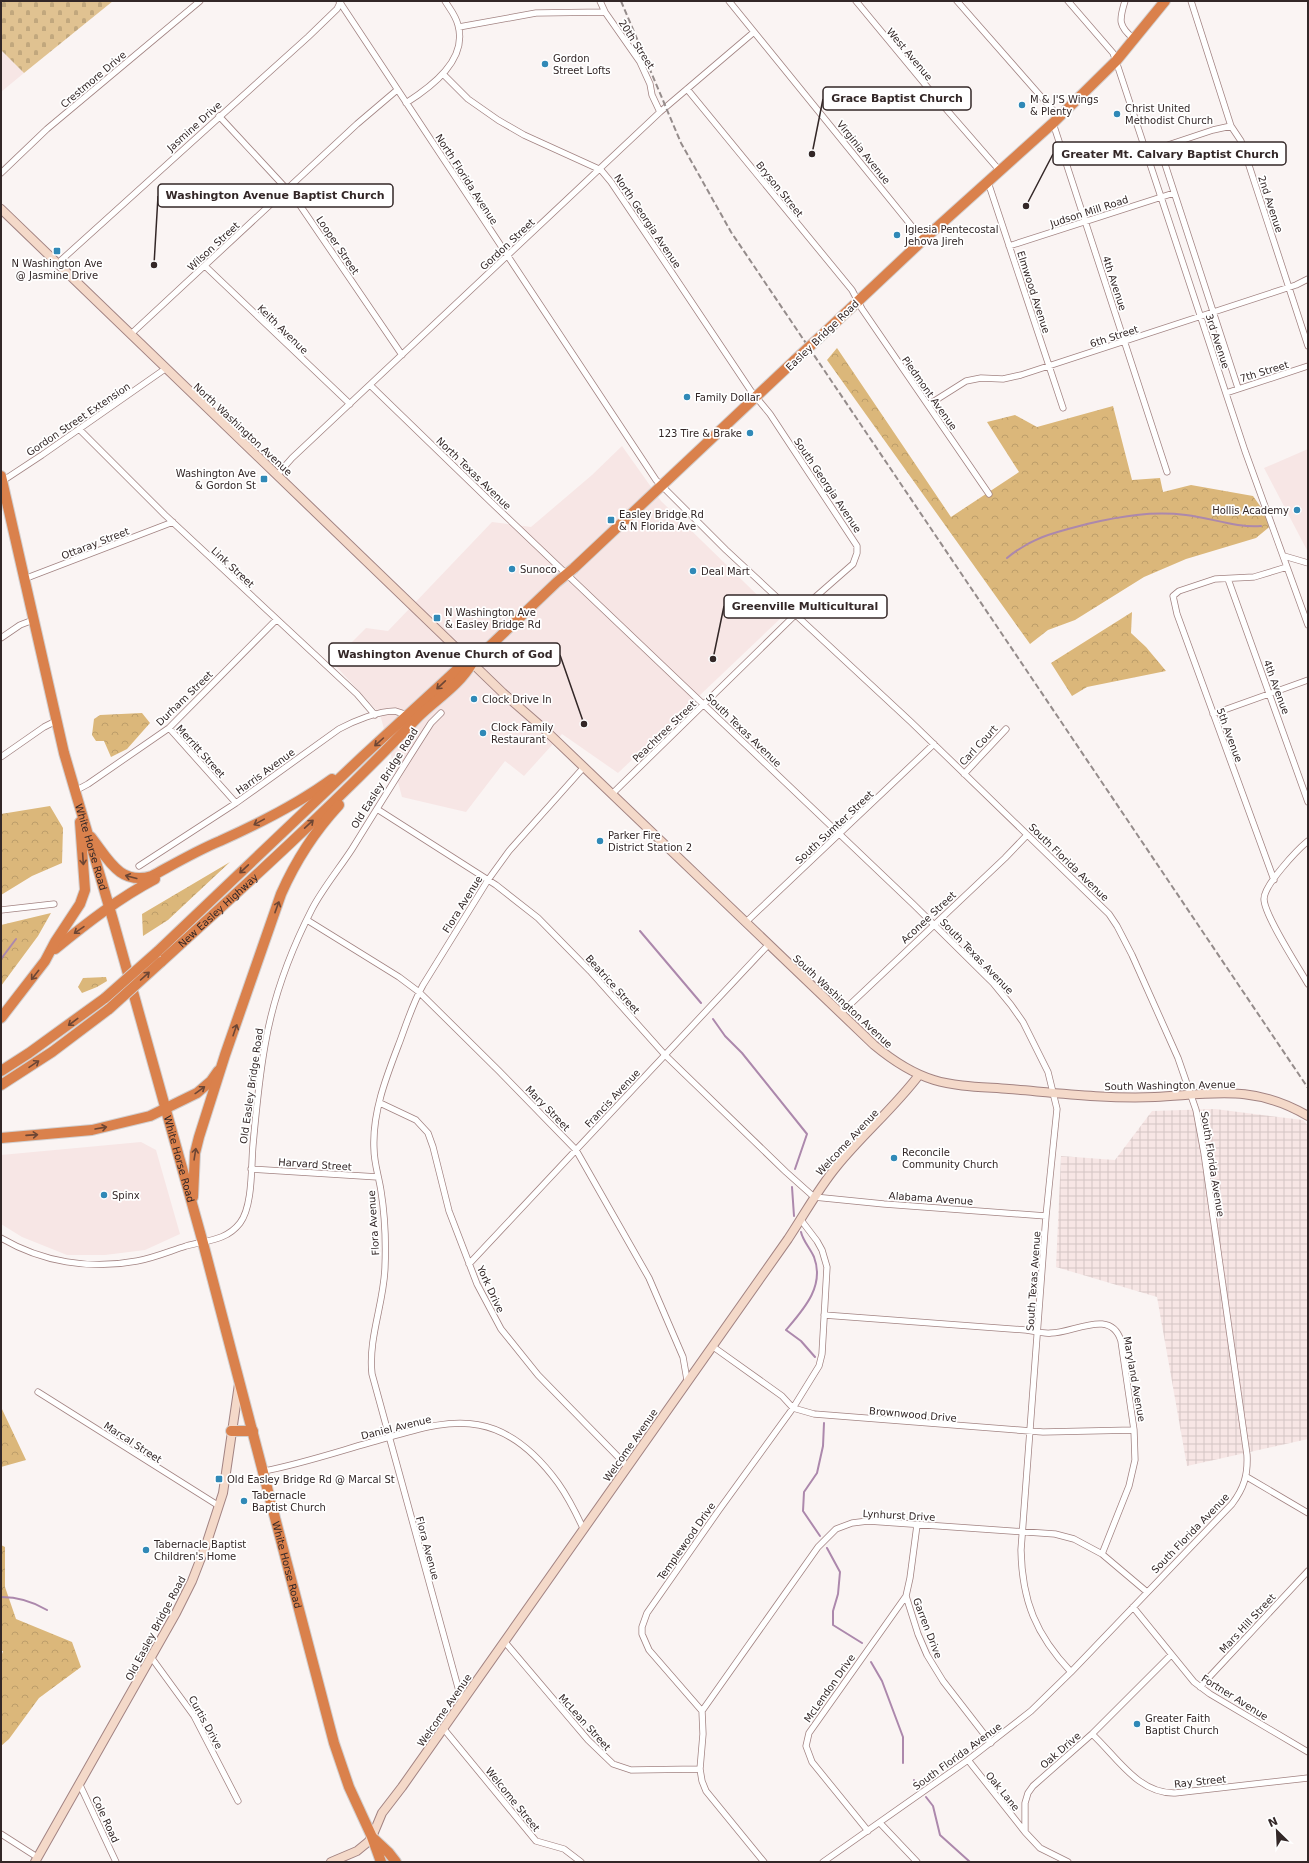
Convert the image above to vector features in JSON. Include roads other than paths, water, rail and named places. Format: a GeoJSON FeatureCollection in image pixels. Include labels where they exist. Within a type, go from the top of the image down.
{"type":"FeatureCollection","features":[{"type":"Feature","properties":{"kind":"highway","name":"Easley Bridge Road"},"geometry":{"type":"LineString","coordinates":[[419,717],[467,673],[472,663],[566,574],[858,301],[1056,120],[1116,61],[1165,1]]}},
{"type":"Feature","properties":{"kind":"highway","name":"White Horse Road"},"geometry":{"type":"LineString","coordinates":[[1,480],[56,721],[74,791],[88,833],[203,1243],[264,1471],[334,1743],[349,1787],[372,1837],[381,1862]]}},
{"type":"Feature","properties":{"kind":"highway","name":"Easley Bridge Road"},"geometry":{"type":"LineString","coordinates":[[408,716],[461,666],[472,663]]}},
{"type":"Feature","properties":{"kind":"highway","name":"New Easley Highway"},"geometry":{"type":"LineString","coordinates":[[1,1071],[29,1053],[105,998],[157,952],[363,756],[408,716]]}},
{"type":"Feature","properties":{"kind":"highway","name":"New Easley Highway"},"geometry":{"type":"LineString","coordinates":[[1,1085],[52,1052],[109,1009],[382,756],[419,717]]}},
{"type":"Feature","properties":{"kind":"highway"},"geometry":{"type":"LineString","coordinates":[[49,954],[69,937],[126,895],[316,790],[363,756]]}},
{"type":"Feature","properties":{"kind":"highway"},"geometry":{"type":"LineString","coordinates":[[192,1207],[195,1153],[225,1055],[272,921],[293,869],[306,845],[323,822],[370,772],[382,756]]}},
{"type":"Feature","properties":{"kind":"highway"},"geometry":{"type":"LineString","coordinates":[[1,1018],[49,954],[76,913],[80,904],[85,890],[79,806]]}},
{"type":"Feature","properties":{"kind":"highway"},"geometry":{"type":"LineString","coordinates":[[88,833],[118,871],[129,878],[136,879],[152,876],[220,840],[230,837]]}},
{"type":"Feature","properties":{"kind":"highway"},"geometry":{"type":"LineString","coordinates":[[1,1138],[92,1130],[150,1116],[189,1098],[204,1088],[217,1073],[225,1055]]}},
{"type":"Feature","properties":{"kind":"highway"},"geometry":{"type":"LineString","coordinates":[[232,1431],[253,1431]]}},
{"type":"Feature","properties":{"kind":"highway","name":"White Horse Road"},"geometry":{"type":"LineString","coordinates":[[372,1837],[396,1862]]}},
{"type":"Feature","properties":{"kind":"main road","name":"North Washington Avenue"},"geometry":{"type":"LineString","coordinates":[[1,209],[131,334],[165,369],[472,663]]}},
{"type":"Feature","properties":{"kind":"main road","name":"South Washington Avenue"},"geometry":{"type":"LineString","coordinates":[[472,663],[584,767],[840,1013],[887,1056],[919,1075],[952,1084],[1054,1093],[1132,1097],[1217,1092],[1248,1094],[1281,1102],[1308,1116]]}},
{"type":"Feature","properties":{"kind":"main road","name":"Welcome Avenue"},"geometry":{"type":"LineString","coordinates":[[372,1837],[382,1813],[462,1702],[801,1220],[814,1196],[837,1165],[884,1117],[919,1075]]}},
{"type":"Feature","properties":{"kind":"main road","name":"Old Easley Bridge Road"},"geometry":{"type":"LineString","coordinates":[[36,1860],[151,1657],[192,1581],[219,1506],[226,1478],[240,1383]]}},
{"type":"Feature","properties":{"kind":"main road"},"geometry":{"type":"LineString","coordinates":[[331,1862],[364,1847],[372,1837]]}},
{"type":"Feature","properties":{"kind":"street","name":"Crestmore Drive"},"geometry":{"type":"LineString","coordinates":[[1,173],[47,129],[200,1]]}},
{"type":"Feature","properties":{"kind":"street","name":"North Florida Avenue"},"geometry":{"type":"LineString","coordinates":[[340,1],[397,90],[627,437],[661,485]]}},
{"type":"Feature","properties":{"kind":"street","name":"Jasmine Drive"},"geometry":{"type":"LineString","coordinates":[[58,263],[218,116],[308,37],[337,9],[340,1]]}},
{"type":"Feature","properties":{"kind":"street"},"geometry":{"type":"LineString","coordinates":[[406,103],[443,74],[456,51],[459,40],[459,27],[456,18],[445,1]]}},
{"type":"Feature","properties":{"kind":"street","name":"20th Street"},"geometry":{"type":"LineString","coordinates":[[600,1],[605,12],[640,62],[660,112]]}},
{"type":"Feature","properties":{"kind":"street","name":"Virginia Avenue"},"geometry":{"type":"LineString","coordinates":[[729,1],[924,240]]}},
{"type":"Feature","properties":{"kind":"street","name":"West Avenue"},"geometry":{"type":"LineString","coordinates":[[856,1],[933,94],[1000,170]]}},
{"type":"Feature","properties":{"kind":"street"},"geometry":{"type":"LineString","coordinates":[[957,1],[1056,120]]}},
{"type":"Feature","properties":{"kind":"street","name":"3rd Avenue"},"geometry":{"type":"LineString","coordinates":[[1068,1],[1113,53],[1162,196],[1226,393],[1308,625]]}},
{"type":"Feature","properties":{"kind":"street"},"geometry":{"type":"LineString","coordinates":[[1125,1],[1121,24],[1124,31],[1134,39]]}},
{"type":"Feature","properties":{"kind":"street","name":"2nd Avenue"},"geometry":{"type":"LineString","coordinates":[[1191,1],[1231,126],[1241,141],[1308,346]]}},
{"type":"Feature","properties":{"kind":"street"},"geometry":{"type":"LineString","coordinates":[[459,27],[536,14],[605,12]]}},
{"type":"Feature","properties":{"kind":"street","name":"Gordon Street"},"geometry":{"type":"LineString","coordinates":[[277,475],[292,458],[660,112],[754,32]]}},
{"type":"Feature","properties":{"kind":"street","name":"North Georgia Avenue"},"geometry":{"type":"LineString","coordinates":[[443,74],[468,99],[498,120],[524,135],[600,170],[616,188],[746,385],[756,397]]}},
{"type":"Feature","properties":{"kind":"street","name":"Bryson Street"},"geometry":{"type":"LineString","coordinates":[[687,89],[852,290],[858,301]]}},
{"type":"Feature","properties":{"kind":"street","name":"Wilson Street"},"geometry":{"type":"LineString","coordinates":[[131,334],[357,124],[397,90]]}},
{"type":"Feature","properties":{"kind":"street","name":"Looper Street"},"geometry":{"type":"LineString","coordinates":[[218,116],[303,210],[402,355]]}},
{"type":"Feature","properties":{"kind":"street","name":"4th Avenue"},"geometry":{"type":"LineString","coordinates":[[1056,120],[1086,221],[1168,472]]}},
{"type":"Feature","properties":{"kind":"street","name":"3rd Avenue"},"geometry":{"type":"LineString","coordinates":[[1231,126],[1213,130],[1165,146],[1162,155],[1238,388]]}},
{"type":"Feature","properties":{"kind":"street","name":"Elmwood Avenue"},"geometry":{"type":"LineString","coordinates":[[988,182],[1062,408]]}},
{"type":"Feature","properties":{"kind":"street","name":"Judson Mill Road"},"geometry":{"type":"LineString","coordinates":[[1009,246],[1174,193]]}},
{"type":"Feature","properties":{"kind":"street","name":"Keith Avenue"},"geometry":{"type":"LineString","coordinates":[[205,266],[350,404]]}},
{"type":"Feature","properties":{"kind":"street","name":"6th Street"},"geometry":{"type":"LineString","coordinates":[[928,405],[966,380],[981,378],[1003,379],[1049,367],[1289,287],[1308,279]]}},
{"type":"Feature","properties":{"kind":"street","name":"Piedmont Avenue"},"geometry":{"type":"LineString","coordinates":[[858,301],[989,494]]}},
{"type":"Feature","properties":{"kind":"street","name":"7th Street"},"geometry":{"type":"LineString","coordinates":[[1226,393],[1308,366]]}},
{"type":"Feature","properties":{"kind":"street","name":"Gordon Street Extension"},"geometry":{"type":"LineString","coordinates":[[1,480],[80,430],[165,369]]}},
{"type":"Feature","properties":{"kind":"street","name":"North Texas Avenue"},"geometry":{"type":"LineString","coordinates":[[370,385],[566,574]]}},
{"type":"Feature","properties":{"kind":"street","name":"South Georgia Avenue"},"geometry":{"type":"LineString","coordinates":[[756,397],[770,414],[850,533],[857,550],[856,557],[852,564],[796,614]]}},
{"type":"Feature","properties":{"kind":"street","name":"Link Street"},"geometry":{"type":"LineString","coordinates":[[80,430],[173,522],[276,620],[357,694],[375,715]]}},
{"type":"Feature","properties":{"kind":"street","name":"South Florida Avenue"},"geometry":{"type":"LineString","coordinates":[[661,485],[726,550],[934,744],[1098,903],[1117,926],[1178,1058],[1199,1120],[1247,1455],[1247,1477],[1243,1487],[1232,1504],[1071,1672],[1031,1711],[968,1760],[823,1862]]}},
{"type":"Feature","properties":{"kind":"street","name":"Ottaray Street"},"geometry":{"type":"LineString","coordinates":[[24,579],[173,522]]}},
{"type":"Feature","properties":{"kind":"street"},"geometry":{"type":"LineString","coordinates":[[1284,556],[1308,563]]}},
{"type":"Feature","properties":{"kind":"street"},"geometry":{"type":"LineString","coordinates":[[1228,580],[1254,578],[1287,567]]}},
{"type":"Feature","properties":{"kind":"street","name":"South Texas Avenue"},"geometry":{"type":"LineString","coordinates":[[566,574],[993,983],[1011,1004],[1023,1022],[1042,1057],[1048,1072],[1057,1108],[1056,1130],[1046,1216],[1023,1531],[1022,1574],[1029,1606],[1043,1635],[1071,1672]]}},
{"type":"Feature","properties":{"kind":"street","name":"5th Avenue"},"geometry":{"type":"LineString","coordinates":[[1228,580],[1215,579],[1179,591],[1173,596],[1177,614],[1274,880]]}},
{"type":"Feature","properties":{"kind":"street","name":"4th Avenue"},"geometry":{"type":"LineString","coordinates":[[1228,580],[1308,802]]}},
{"type":"Feature","properties":{"kind":"street","name":"Peachtree Street"},"geometry":{"type":"LineString","coordinates":[[612,794],[796,614]]}},
{"type":"Feature","properties":{"kind":"street"},"geometry":{"type":"LineString","coordinates":[[1,638],[20,625],[33,620]]}},
{"type":"Feature","properties":{"kind":"street","name":"Durham Street"},"geometry":{"type":"LineString","coordinates":[[74,791],[88,784],[169,728],[276,620]]}},
{"type":"Feature","properties":{"kind":"street"},"geometry":{"type":"LineString","coordinates":[[1213,714],[1308,680]]}},
{"type":"Feature","properties":{"kind":"street","name":"Harris Avenue"},"geometry":{"type":"LineString","coordinates":[[139,866],[236,804],[339,729],[357,720],[396,711],[408,716]]}},
{"type":"Feature","properties":{"kind":"street","name":"Old Easley Bridge Road"},"geometry":{"type":"LineString","coordinates":[[1,1238],[41,1256],[90,1265],[137,1261],[221,1239],[232,1232],[242,1221],[248,1206],[262,1062],[269,1025],[285,971],[307,920],[322,893],[338,872],[431,723],[441,713]]}},
{"type":"Feature","properties":{"kind":"street"},"geometry":{"type":"LineString","coordinates":[[1,757],[44,727],[56,721]]}},
{"type":"Feature","properties":{"kind":"street","name":"Merritt Street"},"geometry":{"type":"LineString","coordinates":[[169,728],[236,804]]}},
{"type":"Feature","properties":{"kind":"street","name":"Carl Court"},"geometry":{"type":"LineString","coordinates":[[964,774],[1006,729]]}},
{"type":"Feature","properties":{"kind":"street","name":"South Sumter Street"},"geometry":{"type":"LineString","coordinates":[[746,922],[934,744]]}},
{"type":"Feature","properties":{"kind":"street","name":"Flora Avenue"},"geometry":{"type":"LineString","coordinates":[[462,1702],[374,1384],[370,1362],[372,1342],[382,1294],[385,1267],[382,1203],[374,1143],[376,1119],[395,1055],[419,992],[488,880],[509,851],[584,767]]}},
{"type":"Feature","properties":{"kind":"street","name":"Beatrice Street"},"geometry":{"type":"LineString","coordinates":[[377,809],[488,880],[525,907],[551,929],[665,1054],[784,1170],[814,1196]]}},
{"type":"Feature","properties":{"kind":"street","name":"Aconee Street"},"geometry":{"type":"LineString","coordinates":[[840,1013],[1027,835]]}},
{"type":"Feature","properties":{"kind":"street"},"geometry":{"type":"LineString","coordinates":[[1308,841],[1290,859],[1264,896],[1267,912],[1308,984]]}},
{"type":"Feature","properties":{"kind":"street"},"geometry":{"type":"LineString","coordinates":[[1,910],[54,904]]}},
{"type":"Feature","properties":{"kind":"street","name":"Mary Street"},"geometry":{"type":"LineString","coordinates":[[307,920],[399,977],[419,992],[576,1150],[649,1278],[683,1357],[688,1380]]}},
{"type":"Feature","properties":{"kind":"street","name":"Francis Avenue"},"geometry":{"type":"LineString","coordinates":[[469,1264],[769,944]]}},
{"type":"Feature","properties":{"kind":"street","name":"York Drive"},"geometry":{"type":"LineString","coordinates":[[380,1103],[416,1120],[428,1133],[433,1147],[449,1212],[469,1264],[490,1310],[515,1348],[538,1375],[627,1466]]}},
{"type":"Feature","properties":{"kind":"street","name":"Harvard Street"},"geometry":{"type":"LineString","coordinates":[[251,1169],[378,1177]]}},
{"type":"Feature","properties":{"kind":"street","name":"Alabama Avenue"},"geometry":{"type":"LineString","coordinates":[[814,1196],[878,1203],[1046,1216]]}},
{"type":"Feature","properties":{"kind":"street","name":"Templewood Drive"},"geometry":{"type":"LineString","coordinates":[[702,1711],[648,1650],[642,1634],[644,1620],[647,1613],[718,1510],[793,1408],[819,1366],[821,1360],[827,1276],[825,1260],[817,1241],[801,1220]]}},
{"type":"Feature","properties":{"kind":"street","name":"Maryland Avenue"},"geometry":{"type":"LineString","coordinates":[[824,1315],[1050,1334],[1100,1323],[1114,1329],[1121,1341],[1136,1450],[1134,1470],[1102,1554]]}},
{"type":"Feature","properties":{"kind":"street","name":"Brownwood Drive"},"geometry":{"type":"LineString","coordinates":[[712,1346],[782,1396],[793,1408],[810,1413],[828,1416],[1030,1431],[1101,1432],[1134,1430]]}},
{"type":"Feature","properties":{"kind":"street","name":"Marcal Street"},"geometry":{"type":"LineString","coordinates":[[38,1392],[219,1506]]}},
{"type":"Feature","properties":{"kind":"street","name":"Daniel Avenue"},"geometry":{"type":"LineString","coordinates":[[264,1471],[425,1427],[457,1423],[480,1425],[501,1432],[524,1447],[549,1472],[565,1493],[584,1528]]}},
{"type":"Feature","properties":{"kind":"street"},"geometry":{"type":"LineString","coordinates":[[1247,1477],[1308,1514]]}},
{"type":"Feature","properties":{"kind":"street","name":"Lynhurst Drive"},"geometry":{"type":"LineString","coordinates":[[702,1711],[793,1581],[830,1533],[844,1525],[861,1521],[917,1524],[1023,1531],[1067,1537],[1102,1554],[1147,1592]]}},
{"type":"Feature","properties":{"kind":"street","name":"Garren Drive"},"geometry":{"type":"LineString","coordinates":[[917,1524],[910,1578],[906,1596],[918,1634],[934,1668],[991,1743]]}},
{"type":"Feature","properties":{"kind":"street","name":"Mars Hill Street"},"geometry":{"type":"LineString","coordinates":[[1200,1687],[1308,1571]]}},
{"type":"Feature","properties":{"kind":"street","name":"McLendon Drive"},"geometry":{"type":"LineString","coordinates":[[868,1831],[812,1762],[807,1752],[806,1742],[809,1733],[825,1709],[906,1596]]}},
{"type":"Feature","properties":{"kind":"street","name":"Fortner Avenue"},"geometry":{"type":"LineString","coordinates":[[1133,1607],[1188,1677],[1200,1687],[1308,1752]]}},
{"type":"Feature","properties":{"kind":"street","name":"McLean Street"},"geometry":{"type":"LineString","coordinates":[[504,1641],[588,1740],[612,1764],[631,1770],[700,1769]]}},
{"type":"Feature","properties":{"kind":"street","name":"Oak Drive"},"geometry":{"type":"LineString","coordinates":[[1025,1832],[1025,1802],[1028,1792],[1038,1781],[1092,1734],[1171,1655]]}},
{"type":"Feature","properties":{"kind":"street","name":"Curtis Drive"},"geometry":{"type":"LineString","coordinates":[[151,1657],[194,1716],[238,1802]]}},
{"type":"Feature","properties":{"kind":"street"},"geometry":{"type":"LineString","coordinates":[[702,1711],[703,1734],[700,1769],[702,1781],[709,1796],[764,1862]]}},
{"type":"Feature","properties":{"kind":"street","name":"Welcome Street"},"geometry":{"type":"LineString","coordinates":[[443,1728],[536,1840],[564,1849],[582,1862]]}},
{"type":"Feature","properties":{"kind":"street","name":"Ray Street"},"geometry":{"type":"LineString","coordinates":[[1092,1734],[1137,1780],[1156,1791],[1175,1793],[1308,1778]]}},
{"type":"Feature","properties":{"kind":"street","name":"Oak Lane"},"geometry":{"type":"LineString","coordinates":[[968,1760],[988,1788],[1025,1832]]}},
{"type":"Feature","properties":{"kind":"street","name":"Cole Road"},"geometry":{"type":"LineString","coordinates":[[79,1783],[116,1862]]}},
{"type":"Feature","properties":{"kind":"street"},"geometry":{"type":"LineString","coordinates":[[880,1823],[917,1862]]}},
{"type":"Feature","properties":{"kind":"street"},"geometry":{"type":"LineString","coordinates":[[1025,1832],[1040,1848],[1068,1862]]}},
{"type":"Feature","properties":{"kind":"street"},"geometry":{"type":"LineString","coordinates":[[1,1834],[36,1860]]}},
{"type":"Feature","properties":{"kind":"waterway"},"geometry":{"type":"LineString","coordinates":[[1007,558],[1026,545],[1045,536],[1100,521],[1136,515],[1186,515],[1242,526],[1261,526]]}},
{"type":"Feature","properties":{"kind":"waterway"},"geometry":{"type":"LineString","coordinates":[[640,931],[701,1003]]}},
{"type":"Feature","properties":{"kind":"waterway"},"geometry":{"type":"LineString","coordinates":[[1,959],[16,939]]}},
{"type":"Feature","properties":{"kind":"waterway"},"geometry":{"type":"LineString","coordinates":[[713,1019],[725,1036],[742,1053],[807,1134],[795,1169]]}},
{"type":"Feature","properties":{"kind":"waterway"},"geometry":{"type":"LineString","coordinates":[[792,1187],[794,1216]]}},
{"type":"Feature","properties":{"kind":"waterway"},"geometry":{"type":"LineString","coordinates":[[801,1232],[814,1257],[817,1268],[817,1278],[815,1287],[806,1305],[786,1330],[801,1341],[815,1357]]}},
{"type":"Feature","properties":{"kind":"waterway"},"geometry":{"type":"LineString","coordinates":[[820,1536],[803,1511],[804,1492],[817,1473],[823,1446],[824,1423]]}},
{"type":"Feature","properties":{"kind":"waterway"},"geometry":{"type":"LineString","coordinates":[[827,1548],[840,1572],[838,1594],[833,1611],[833,1625],[862,1643]]}},
{"type":"Feature","properties":{"kind":"waterway"},"geometry":{"type":"LineString","coordinates":[[1,1597],[25,1600],[47,1610]]}},
{"type":"Feature","properties":{"kind":"waterway"},"geometry":{"type":"LineString","coordinates":[[871,1662],[882,1681],[903,1737],[903,1763]]}},
{"type":"Feature","properties":{"kind":"waterway"},"geometry":{"type":"LineString","coordinates":[[914,1780],[921,1789]]}},
{"type":"Feature","properties":{"kind":"waterway"},"geometry":{"type":"LineString","coordinates":[[926,1797],[933,1806],[940,1835],[970,1862]]}},
{"type":"Feature","properties":{"kind":"railway"},"geometry":{"type":"LineString","coordinates":[[621,1],[681,143],[731,232],[1308,1088]]}},
{"type":"Feature","properties":{"kind":"place","name":"Gordon Street Lofts"},"geometry":{"type":"Point","coordinates":[545,64]}},
{"type":"Feature","properties":{"kind":"place","name":"M & J'S Wings & Plenty"},"geometry":{"type":"Point","coordinates":[1022,105]}},
{"type":"Feature","properties":{"kind":"place","name":"Christ United Methodist Church"},"geometry":{"type":"Point","coordinates":[1117,114]}},
{"type":"Feature","properties":{"kind":"place","name":"Grace Baptist Church"},"geometry":{"type":"Point","coordinates":[812,154]}},
{"type":"Feature","properties":{"kind":"place","name":"Greater Mt. Calvary Baptist Church"},"geometry":{"type":"Point","coordinates":[1026,206]}},
{"type":"Feature","properties":{"kind":"place","name":"Iglesia Pentecostal Jehova Jireh"},"geometry":{"type":"Point","coordinates":[897,235]}},
{"type":"Feature","properties":{"kind":"place","name":"N Washington Ave @ Jasmine Drive"},"geometry":{"type":"Point","coordinates":[57,251]}},
{"type":"Feature","properties":{"kind":"place","name":"Washington Avenue Baptist Church"},"geometry":{"type":"Point","coordinates":[154,265]}},
{"type":"Feature","properties":{"kind":"place","name":"Family Dollar"},"geometry":{"type":"Point","coordinates":[687,397]}},
{"type":"Feature","properties":{"kind":"place","name":"123 Tire & Brake"},"geometry":{"type":"Point","coordinates":[750,433]}},
{"type":"Feature","properties":{"kind":"place","name":"Washington Ave & Gordon St"},"geometry":{"type":"Point","coordinates":[264,479]}},
{"type":"Feature","properties":{"kind":"place","name":"Hollis Academy"},"geometry":{"type":"Point","coordinates":[1297,510]}},
{"type":"Feature","properties":{"kind":"place","name":"Easley Bridge Rd & N Florida Ave"},"geometry":{"type":"Point","coordinates":[611,520]}},
{"type":"Feature","properties":{"kind":"place","name":"Sunoco"},"geometry":{"type":"Point","coordinates":[512,569]}},
{"type":"Feature","properties":{"kind":"place","name":"Deal Mart"},"geometry":{"type":"Point","coordinates":[693,571]}},
{"type":"Feature","properties":{"kind":"place","name":"N Washington Ave & Easley Bridge Rd"},"geometry":{"type":"Point","coordinates":[437,618]}},
{"type":"Feature","properties":{"kind":"place","name":"Greenville Multicultural"},"geometry":{"type":"Point","coordinates":[713,659]}},
{"type":"Feature","properties":{"kind":"place","name":"Clock Drive In"},"geometry":{"type":"Point","coordinates":[474,699]}},
{"type":"Feature","properties":{"kind":"place","name":"Washington Avenue Church of God"},"geometry":{"type":"Point","coordinates":[584,724]}},
{"type":"Feature","properties":{"kind":"place","name":"Clock Family Restaurant"},"geometry":{"type":"Point","coordinates":[483,733]}},
{"type":"Feature","properties":{"kind":"place","name":"Parker Fire District Station 2"},"geometry":{"type":"Point","coordinates":[600,841]}},
{"type":"Feature","properties":{"kind":"place","name":"Reconcile Community Church"},"geometry":{"type":"Point","coordinates":[894,1158]}},
{"type":"Feature","properties":{"kind":"place","name":"Spinx"},"geometry":{"type":"Point","coordinates":[104,1195]}},
{"type":"Feature","properties":{"kind":"place","name":"Old Easley Bridge Rd @ Marcal St"},"geometry":{"type":"Point","coordinates":[219,1479]}},
{"type":"Feature","properties":{"kind":"place","name":"Tabernacle Baptist Church"},"geometry":{"type":"Point","coordinates":[244,1501]}},
{"type":"Feature","properties":{"kind":"place","name":"Tabernacle Baptist Children's Home"},"geometry":{"type":"Point","coordinates":[146,1550]}},
{"type":"Feature","properties":{"kind":"place","name":"Greater Faith Baptist Church"},"geometry":{"type":"Point","coordinates":[1137,1724]}}]}
